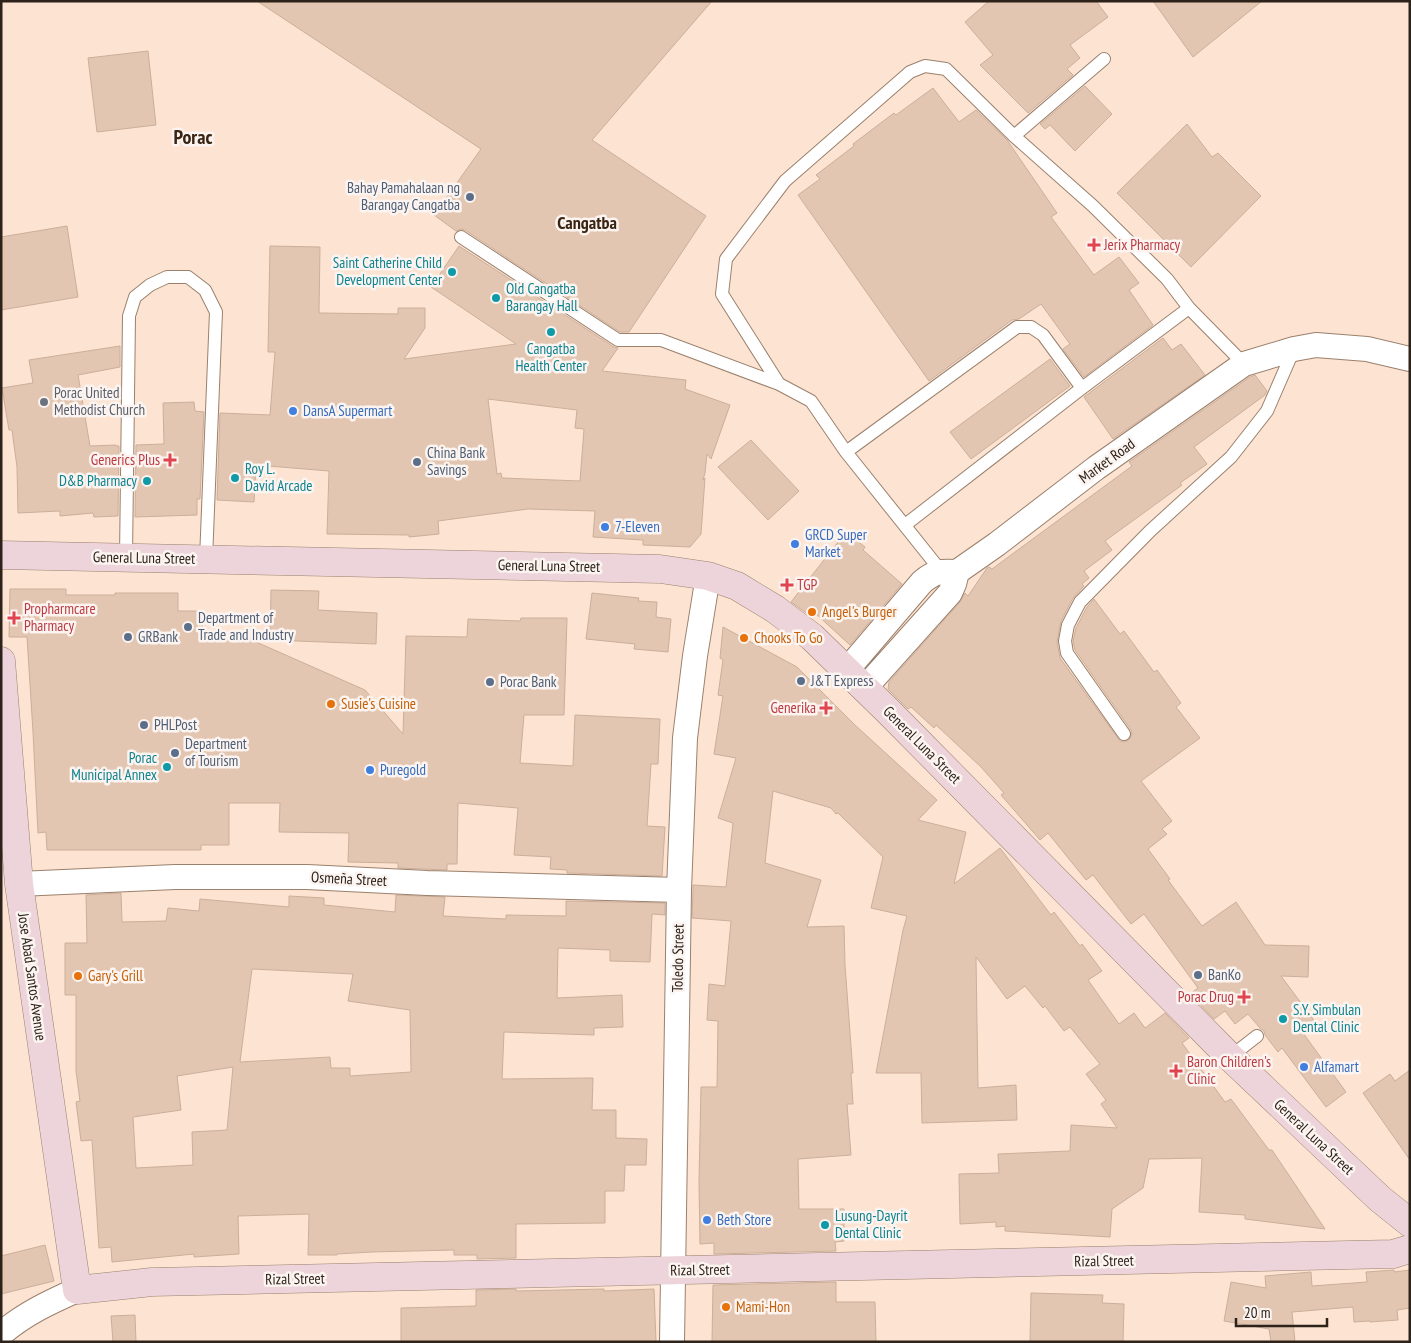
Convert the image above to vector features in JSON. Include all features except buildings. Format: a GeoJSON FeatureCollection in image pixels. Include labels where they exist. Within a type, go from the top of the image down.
{"type":"FeatureCollection","features":[{"type":"Feature","properties":{"kind":"main road","name":"General Luna Street"},"geometry":{"type":"LineString","coordinates":[[1,555],[660,569],[708,576],[737,586],[775,609],[812,637],[888,710],[1230,1057],[1380,1199],[1410,1223]]}},
{"type":"Feature","properties":{"kind":"main road","name":"Jose Abad Santos Avenue"},"geometry":{"type":"LineString","coordinates":[[1,662],[19,884],[78,1290]]}},
{"type":"Feature","properties":{"kind":"main road","name":"Rizal Street"},"geometry":{"type":"LineString","coordinates":[[78,1290],[152,1282],[1393,1254],[1410,1249]]}},
{"type":"Feature","properties":{"kind":"street","name":"Market Road"},"geometry":{"type":"LineString","coordinates":[[949,571],[997,544],[1096,468],[1244,364],[1294,349],[1316,345],[1368,349],[1410,359]]}},
{"type":"Feature","properties":{"kind":"street"},"geometry":{"type":"LineString","coordinates":[[855,680],[950,593],[954,584],[949,571]]}},
{"type":"Feature","properties":{"kind":"street","name":"Toledo Street"},"geometry":{"type":"LineString","coordinates":[[672,1342],[679,890],[685,738],[695,656],[708,576]]}},
{"type":"Feature","properties":{"kind":"street","name":"Osmeña Street"},"geometry":{"type":"LineString","coordinates":[[19,884],[175,876],[307,877],[427,883],[679,890]]}},
{"type":"Feature","properties":{"kind":"street","name":"Rizal Street"},"geometry":{"type":"LineString","coordinates":[[1,1334],[39,1307],[78,1290]]}},
{"type":"Feature","properties":{"kind":"lane"},"geometry":{"type":"LineString","coordinates":[[1014,136],[1104,59]]}},
{"type":"Feature","properties":{"kind":"lane"},"geometry":{"type":"LineString","coordinates":[[779,384],[722,294],[726,259],[784,181],[910,72],[925,66],[946,70],[1014,136],[1093,206],[1167,279],[1189,308],[1244,364]]}},
{"type":"Feature","properties":{"kind":"lane"},"geometry":{"type":"LineString","coordinates":[[461,237],[618,340],[661,340],[779,384],[810,401],[846,452],[905,525],[949,571]]}},
{"type":"Feature","properties":{"kind":"lane"},"geometry":{"type":"LineString","coordinates":[[126,557],[128,316],[135,297],[150,285],[167,277],[188,277],[205,290],[216,312],[206,559]]}},
{"type":"Feature","properties":{"kind":"lane"},"geometry":{"type":"LineString","coordinates":[[905,525],[1189,308]]}},
{"type":"Feature","properties":{"kind":"lane"},"geometry":{"type":"LineString","coordinates":[[846,452],[1017,327],[1030,327],[1043,335],[1082,388]]}},
{"type":"Feature","properties":{"kind":"lane"},"geometry":{"type":"LineString","coordinates":[[1124,734],[1067,653],[1065,641],[1068,624],[1080,602],[1150,531],[1231,457],[1267,411],[1294,349]]}},
{"type":"Feature","properties":{"kind":"lane"},"geometry":{"type":"LineString","coordinates":[[1230,1057],[1257,1036]]}},
{"type":"Feature","properties":{"kind":"place","name":"Bahay Pamahalaan ng Barangay Cangatba"},"geometry":{"type":"Point","coordinates":[470,197]}},
{"type":"Feature","properties":{"kind":"place","name":"Jerix Pharmacy"},"geometry":{"type":"Point","coordinates":[1094,245]}},
{"type":"Feature","properties":{"kind":"place","name":"Saint Catherine Child Development Center"},"geometry":{"type":"Point","coordinates":[452,272]}},
{"type":"Feature","properties":{"kind":"place","name":"Old Cangatba Barangay Hall"},"geometry":{"type":"Point","coordinates":[496,298]}},
{"type":"Feature","properties":{"kind":"place","name":"Cangatba Health Center"},"geometry":{"type":"Point","coordinates":[551,332]}},
{"type":"Feature","properties":{"kind":"place","name":"Porac United Methodist Church"},"geometry":{"type":"Point","coordinates":[44,402]}},
{"type":"Feature","properties":{"kind":"place","name":"DansA Supermart"},"geometry":{"type":"Point","coordinates":[293,411]}},
{"type":"Feature","properties":{"kind":"place","name":"Generics Plus"},"geometry":{"type":"Point","coordinates":[170,460]}},
{"type":"Feature","properties":{"kind":"place","name":"China Bank Savings"},"geometry":{"type":"Point","coordinates":[417,462]}},
{"type":"Feature","properties":{"kind":"place","name":"Roy L. David Arcade"},"geometry":{"type":"Point","coordinates":[235,478]}},
{"type":"Feature","properties":{"kind":"place","name":"D&B Pharmacy"},"geometry":{"type":"Point","coordinates":[147,481]}},
{"type":"Feature","properties":{"kind":"place","name":"7-Eleven"},"geometry":{"type":"Point","coordinates":[605,527]}},
{"type":"Feature","properties":{"kind":"place","name":"GRCD Super Market"},"geometry":{"type":"Point","coordinates":[795,544]}},
{"type":"Feature","properties":{"kind":"place","name":"TGP"},"geometry":{"type":"Point","coordinates":[787,585]}},
{"type":"Feature","properties":{"kind":"place","name":"Angel's Burger"},"geometry":{"type":"Point","coordinates":[812,612]}},
{"type":"Feature","properties":{"kind":"place","name":"Propharmcare Pharmacy"},"geometry":{"type":"Point","coordinates":[14,618]}},
{"type":"Feature","properties":{"kind":"place","name":"Department of Trade and Industry"},"geometry":{"type":"Point","coordinates":[188,627]}},
{"type":"Feature","properties":{"kind":"place","name":"GRBank"},"geometry":{"type":"Point","coordinates":[128,637]}},
{"type":"Feature","properties":{"kind":"place","name":"Chooks To Go"},"geometry":{"type":"Point","coordinates":[744,638]}},
{"type":"Feature","properties":{"kind":"place","name":"J&T Express"},"geometry":{"type":"Point","coordinates":[801,681]}},
{"type":"Feature","properties":{"kind":"place","name":"Porac Bank"},"geometry":{"type":"Point","coordinates":[490,682]}},
{"type":"Feature","properties":{"kind":"place","name":"Susie's Cuisine"},"geometry":{"type":"Point","coordinates":[331,704]}},
{"type":"Feature","properties":{"kind":"place","name":"Generika"},"geometry":{"type":"Point","coordinates":[826,708]}},
{"type":"Feature","properties":{"kind":"place","name":"PHLPost"},"geometry":{"type":"Point","coordinates":[144,725]}},
{"type":"Feature","properties":{"kind":"place","name":"Department of Tourism"},"geometry":{"type":"Point","coordinates":[175,753]}},
{"type":"Feature","properties":{"kind":"place","name":"Porac Municipal Annex"},"geometry":{"type":"Point","coordinates":[167,767]}},
{"type":"Feature","properties":{"kind":"place","name":"Puregold"},"geometry":{"type":"Point","coordinates":[370,770]}},
{"type":"Feature","properties":{"kind":"place","name":"BanKo"},"geometry":{"type":"Point","coordinates":[1198,975]}},
{"type":"Feature","properties":{"kind":"place","name":"Gary's Grill"},"geometry":{"type":"Point","coordinates":[78,976]}},
{"type":"Feature","properties":{"kind":"place","name":"Porac Drug"},"geometry":{"type":"Point","coordinates":[1244,997]}},
{"type":"Feature","properties":{"kind":"place","name":"S.Y. Simbulan Dental Clinic"},"geometry":{"type":"Point","coordinates":[1283,1019]}},
{"type":"Feature","properties":{"kind":"place","name":"Alfamart"},"geometry":{"type":"Point","coordinates":[1304,1067]}},
{"type":"Feature","properties":{"kind":"place","name":"Baron Children's Clinic"},"geometry":{"type":"Point","coordinates":[1176,1071]}},
{"type":"Feature","properties":{"kind":"place","name":"Beth Store"},"geometry":{"type":"Point","coordinates":[707,1220]}},
{"type":"Feature","properties":{"kind":"place","name":"Lusung-Dayrit Dental Clinic"},"geometry":{"type":"Point","coordinates":[825,1225]}},
{"type":"Feature","properties":{"kind":"place","name":"Mami-Hon"},"geometry":{"type":"Point","coordinates":[726,1307]}},
{"type":"Feature","properties":{"kind":"district","name":"Porac"},"geometry":{"type":"Point","coordinates":[193,137]}},
{"type":"Feature","properties":{"kind":"district","name":"Cangatba"},"geometry":{"type":"Point","coordinates":[587,223]}}]}
